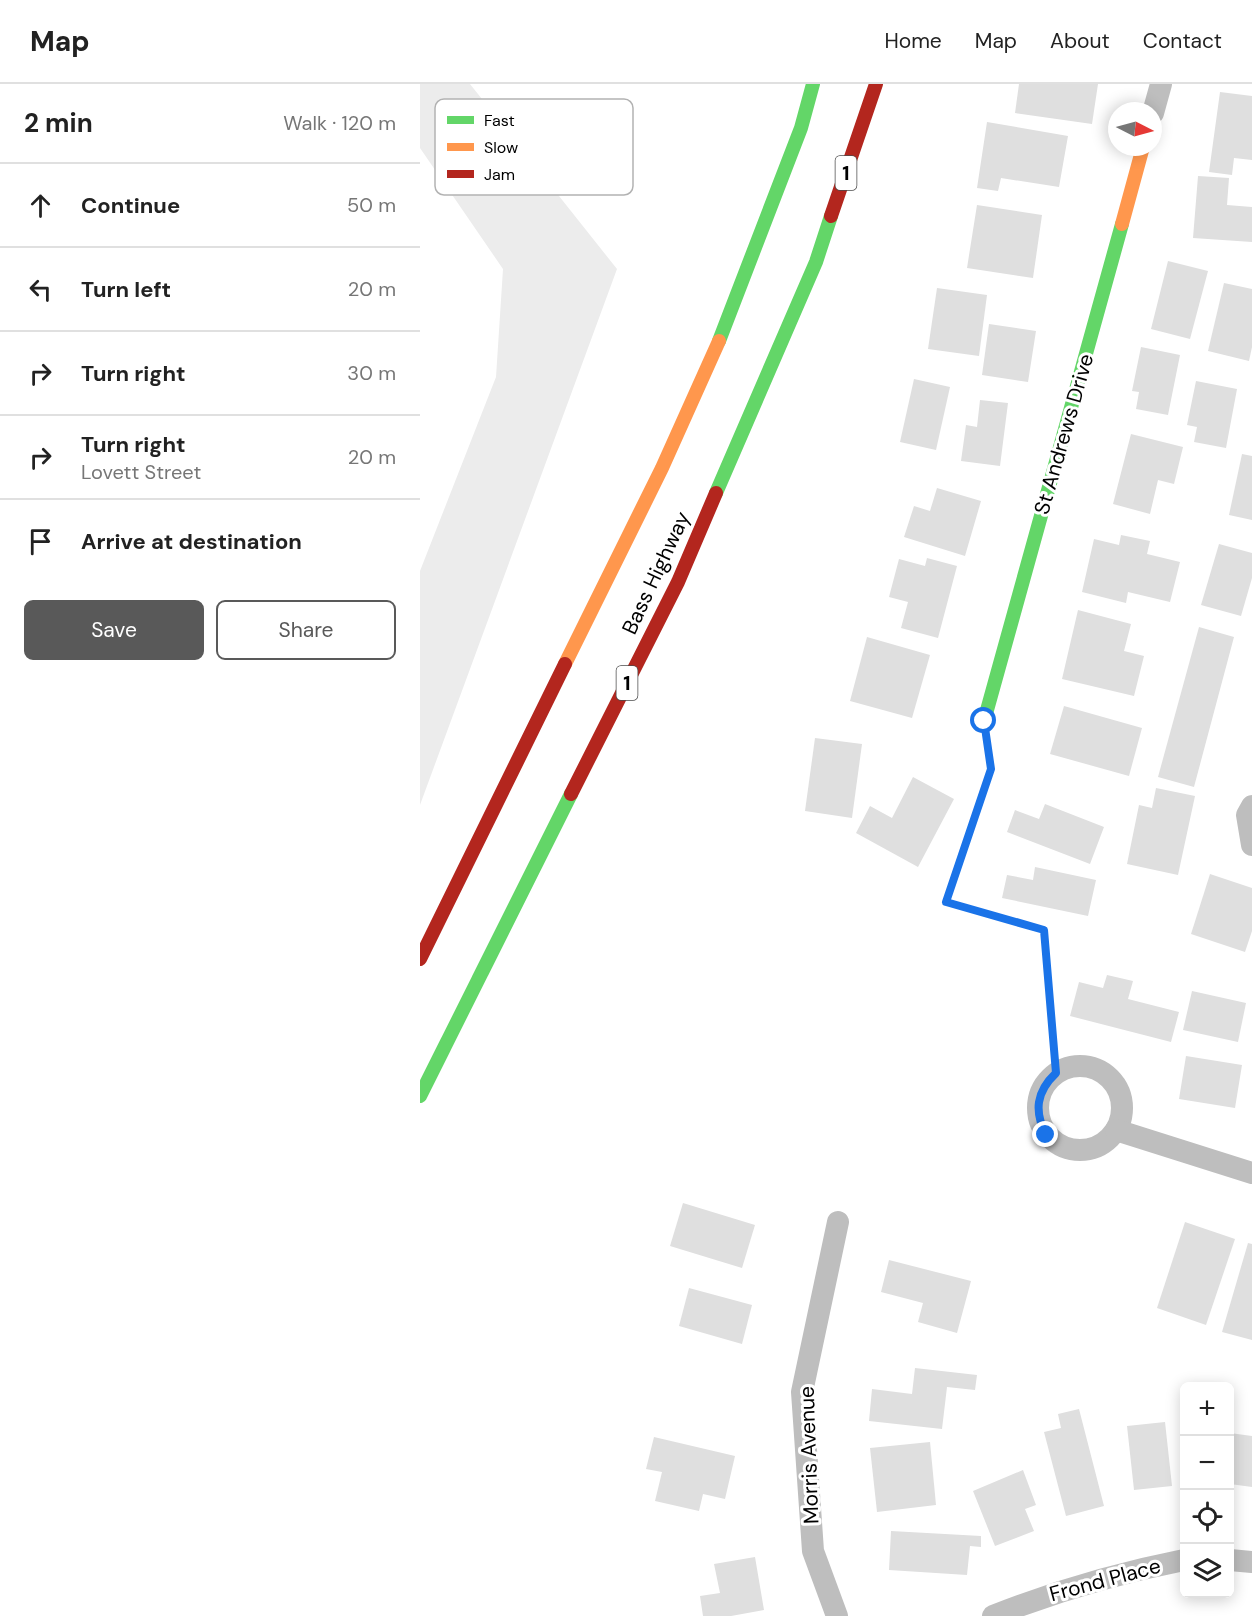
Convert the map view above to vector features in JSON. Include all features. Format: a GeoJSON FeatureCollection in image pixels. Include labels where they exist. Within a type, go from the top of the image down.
{"type":"FeatureCollection","features":[{"type":"Feature","properties":{"kind":"main road","name":"Bass Highway"},"geometry":{"type":"LineString","coordinates":[[420,959],[662,468],[732,310],[801,128],[813,84]]}},
{"type":"Feature","properties":{"kind":"main road","name":"Bass Highway"},"geometry":{"type":"LineString","coordinates":[[420,1096],[678,582],[816,262],[876,84]]}},
{"type":"Feature","properties":{"kind":"main road","name":"St Andrews Drive"},"geometry":{"type":"LineString","coordinates":[[984,721],[1141,156]]}},
{"type":"Feature","properties":{"kind":"street"},"geometry":{"type":"LineString","coordinates":[[1156,102],[1161,84]]}},
{"type":"Feature","properties":{"kind":"street"},"geometry":{"type":"LineString","coordinates":[[1252,806],[1247,815],[1252,845]]}},
{"type":"Feature","properties":{"kind":"street"},"geometry":{"type":"LineString","coordinates":[[1082,1065],[1095,1068],[1107,1075],[1116,1085],[1122,1098],[1122,1112],[1116,1130],[1099,1147],[1085,1151],[1071,1150],[1057,1145],[1046,1135],[1037,1108],[1039,1095],[1046,1082],[1056,1073],[1082,1065]]}},
{"type":"Feature","properties":{"kind":"street"},"geometry":{"type":"LineString","coordinates":[[1116,1130],[1252,1173]]}},
{"type":"Feature","properties":{"kind":"street","name":"Morris Avenue"},"geometry":{"type":"LineString","coordinates":[[837,1616],[813,1551],[802,1392],[838,1222]]}},
{"type":"Feature","properties":{"kind":"street"},"geometry":{"type":"LineString","coordinates":[[1234,1560],[1252,1562]]}},
{"type":"Feature","properties":{"kind":"street","name":"Frond Place"},"geometry":{"type":"LineString","coordinates":[[993,1616],[1068,1588],[1124,1572],[1180,1561]]}},
{"type":"Feature","properties":{"kind":"path"},"geometry":{"type":"LineString","coordinates":[[984,721],[991,769],[946,902],[1044,930],[1056,1073]]}},
{"type":"Feature","properties":{"kind":"shaded area"},"geometry":{"type":"Polygon","coordinates":[[[420,84],[470,84],[482,99],[435,99],[435,170],[420,148],[420,84]]]}},
{"type":"Feature","properties":{"kind":"shaded area"},"geometry":{"type":"Polygon","coordinates":[[[452,195],[558,195],[617,269],[420,805],[420,571],[496,377],[503,269],[452,195]]]}},
{"type":"Feature","properties":{"kind":"building"},"geometry":{"type":"Polygon","coordinates":[[[1019,84],[1098,84],[1092,124],[1015,113],[1019,84]]]}},
{"type":"Feature","properties":{"kind":"building"},"geometry":{"type":"Polygon","coordinates":[[[1220,92],[1252,96],[1252,160],[1234,158],[1232,175],[1209,172],[1220,92]]]}},
{"type":"Feature","properties":{"kind":"building"},"geometry":{"type":"Polygon","coordinates":[[[987,122],[1068,136],[1059,187],[1001,178],[998,191],[977,188],[987,122]]]}},
{"type":"Feature","properties":{"kind":"building"},"geometry":{"type":"Polygon","coordinates":[[[1198,176],[1229,178],[1227,205],[1252,207],[1252,242],[1193,238],[1198,176]]]}},
{"type":"Feature","properties":{"kind":"building"},"geometry":{"type":"Polygon","coordinates":[[[977,205],[1042,215],[1033,278],[967,268],[977,205]]]}},
{"type":"Feature","properties":{"kind":"building"},"geometry":{"type":"Polygon","coordinates":[[[1168,261],[1208,271],[1190,339],[1151,329],[1168,261]]]}},
{"type":"Feature","properties":{"kind":"building"},"geometry":{"type":"Polygon","coordinates":[[[1224,283],[1252,289],[1252,347],[1249,361],[1208,351],[1224,283]]]}},
{"type":"Feature","properties":{"kind":"building"},"geometry":{"type":"Polygon","coordinates":[[[937,288],[987,295],[979,356],[928,349],[937,288]]]}},
{"type":"Feature","properties":{"kind":"building"},"geometry":{"type":"Polygon","coordinates":[[[989,324],[1036,331],[1028,382],[982,375],[989,324]]]}},
{"type":"Feature","properties":{"kind":"building"},"geometry":{"type":"Polygon","coordinates":[[[1141,347],[1180,355],[1168,415],[1136,409],[1139,392],[1132,391],[1141,347]]]}},
{"type":"Feature","properties":{"kind":"building"},"geometry":{"type":"Polygon","coordinates":[[[914,379],[950,387],[936,450],[900,442],[914,379]]]}},
{"type":"Feature","properties":{"kind":"building"},"geometry":{"type":"Polygon","coordinates":[[[1196,381],[1237,389],[1226,448],[1194,442],[1197,427],[1187,425],[1196,381]]]}},
{"type":"Feature","properties":{"kind":"building"},"geometry":{"type":"Polygon","coordinates":[[[980,400],[1008,403],[1000,466],[961,461],[966,425],[977,427],[980,400]]]}},
{"type":"Feature","properties":{"kind":"building"},"geometry":{"type":"Polygon","coordinates":[[[1131,434],[1183,447],[1174,484],[1158,480],[1150,514],[1113,504],[1131,434]]]}},
{"type":"Feature","properties":{"kind":"building"},"geometry":{"type":"Polygon","coordinates":[[[1242,454],[1252,456],[1252,520],[1229,515],[1242,454]]]}},
{"type":"Feature","properties":{"kind":"building"},"geometry":{"type":"Polygon","coordinates":[[[937,488],[981,501],[965,556],[904,537],[914,506],[930,511],[937,488]]]}},
{"type":"Feature","properties":{"kind":"building"},"geometry":{"type":"Polygon","coordinates":[[[1121,535],[1150,541],[1147,554],[1180,562],[1170,602],[1128,592],[1126,603],[1082,592],[1094,539],[1119,545],[1121,535]]]}},
{"type":"Feature","properties":{"kind":"building"},"geometry":{"type":"Polygon","coordinates":[[[1219,544],[1252,553],[1252,578],[1241,616],[1201,605],[1219,544]]]}},
{"type":"Feature","properties":{"kind":"building"},"geometry":{"type":"Polygon","coordinates":[[[927,558],[957,566],[938,638],[901,628],[908,602],[889,597],[899,559],[925,566],[927,558]]]}},
{"type":"Feature","properties":{"kind":"building"},"geometry":{"type":"Polygon","coordinates":[[[1078,610],[1131,624],[1124,651],[1144,656],[1134,696],[1062,679],[1078,610]]]}},
{"type":"Feature","properties":{"kind":"building"},"geometry":{"type":"Polygon","coordinates":[[[1199,627],[1234,637],[1194,787],[1158,777],[1199,627]]]}},
{"type":"Feature","properties":{"kind":"building"},"geometry":{"type":"Polygon","coordinates":[[[867,637],[930,655],[912,718],[850,701],[867,637]]]}},
{"type":"Feature","properties":{"kind":"building"},"geometry":{"type":"Polygon","coordinates":[[[1064,706],[1142,728],[1129,776],[1050,754],[1064,706]]]}},
{"type":"Feature","properties":{"kind":"building"},"geometry":{"type":"Polygon","coordinates":[[[815,738],[862,744],[852,818],[805,811],[815,738]]]}},
{"type":"Feature","properties":{"kind":"building"},"geometry":{"type":"Polygon","coordinates":[[[913,777],[954,799],[918,867],[856,833],[870,806],[892,818],[913,777]]]}},
{"type":"Feature","properties":{"kind":"building"},"geometry":{"type":"Polygon","coordinates":[[[1156,788],[1195,796],[1178,875],[1127,864],[1139,805],[1152,808],[1156,788]]]}},
{"type":"Feature","properties":{"kind":"building"},"geometry":{"type":"Polygon","coordinates":[[[1045,804],[1104,827],[1090,864],[1007,832],[1015,810],[1039,819],[1045,804]]]}},
{"type":"Feature","properties":{"kind":"building"},"geometry":{"type":"Polygon","coordinates":[[[1035,867],[1096,880],[1088,916],[1002,898],[1007,875],[1033,880],[1035,867]]]}},
{"type":"Feature","properties":{"kind":"building"},"geometry":{"type":"Polygon","coordinates":[[[1210,874],[1252,888],[1252,931],[1245,952],[1191,934],[1210,874]]]}},
{"type":"Feature","properties":{"kind":"building"},"geometry":{"type":"Polygon","coordinates":[[[1107,975],[1133,981],[1128,999],[1179,1012],[1171,1042],[1070,1016],[1079,982],[1103,988],[1107,975]]]}},
{"type":"Feature","properties":{"kind":"building"},"geometry":{"type":"Polygon","coordinates":[[[1192,991],[1246,1003],[1238,1042],[1183,1030],[1192,991]]]}},
{"type":"Feature","properties":{"kind":"building"},"geometry":{"type":"Polygon","coordinates":[[[1186,1056],[1242,1065],[1235,1108],[1179,1099],[1186,1056]]]}},
{"type":"Feature","properties":{"kind":"building"},"geometry":{"type":"Polygon","coordinates":[[[683,1203],[755,1225],[742,1268],[670,1246],[683,1203]]]}},
{"type":"Feature","properties":{"kind":"building"},"geometry":{"type":"Polygon","coordinates":[[[1185,1222],[1235,1239],[1206,1325],[1157,1308],[1185,1222]]]}},
{"type":"Feature","properties":{"kind":"building"},"geometry":{"type":"Polygon","coordinates":[[[1248,1243],[1252,1244],[1252,1340],[1222,1332],[1248,1243]]]}},
{"type":"Feature","properties":{"kind":"building"},"geometry":{"type":"Polygon","coordinates":[[[889,1260],[971,1281],[957,1333],[918,1322],[923,1303],[881,1292],[889,1260]]]}},
{"type":"Feature","properties":{"kind":"building"},"geometry":{"type":"Polygon","coordinates":[[[689,1288],[752,1305],[742,1344],[679,1326],[689,1288]]]}},
{"type":"Feature","properties":{"kind":"building"},"geometry":{"type":"Polygon","coordinates":[[[915,1368],[977,1375],[975,1390],[947,1387],[942,1429],[869,1421],[872,1389],[912,1394],[915,1368]]]}},
{"type":"Feature","properties":{"kind":"building"},"geometry":{"type":"Polygon","coordinates":[[[1079,1409],[1104,1506],[1066,1516],[1044,1432],[1061,1428],[1058,1414],[1079,1409]]]}},
{"type":"Feature","properties":{"kind":"building"},"geometry":{"type":"Polygon","coordinates":[[[1165,1422],[1172,1486],[1134,1490],[1127,1426],[1165,1422]]]}},
{"type":"Feature","properties":{"kind":"building"},"geometry":{"type":"Polygon","coordinates":[[[1234,1434],[1252,1436],[1252,1487],[1234,1485],[1234,1434]]]}},
{"type":"Feature","properties":{"kind":"building"},"geometry":{"type":"Polygon","coordinates":[[[654,1437],[735,1456],[725,1499],[703,1494],[699,1511],[655,1501],[662,1472],[646,1469],[654,1437]]]}},
{"type":"Feature","properties":{"kind":"building"},"geometry":{"type":"Polygon","coordinates":[[[930,1442],[936,1505],[877,1512],[870,1448],[930,1442]]]}},
{"type":"Feature","properties":{"kind":"building"},"geometry":{"type":"Polygon","coordinates":[[[1023,1470],[1036,1505],[1025,1509],[1034,1531],[995,1546],[973,1491],[1023,1470]]]}},
{"type":"Feature","properties":{"kind":"building"},"geometry":{"type":"Polygon","coordinates":[[[891,1531],[981,1536],[981,1547],[970,1546],[967,1575],[889,1570],[891,1531]]]}},
{"type":"Feature","properties":{"kind":"building"},"geometry":{"type":"Polygon","coordinates":[[[755,1557],[764,1610],[731,1616],[703,1616],[700,1596],[720,1593],[714,1564],[755,1557]]]}},
{"type":"Feature","properties":{"kind":"traffic: fast"},"geometry":{"type":"LineString","coordinates":[[719,341],[801,128],[813,84]]}},
{"type":"Feature","properties":{"kind":"traffic: fast"},"geometry":{"type":"LineString","coordinates":[[716,493],[816,262],[831,216]]}},
{"type":"Feature","properties":{"kind":"traffic: fast"},"geometry":{"type":"LineString","coordinates":[[984,721],[1122,224]]}},
{"type":"Feature","properties":{"kind":"traffic: fast"},"geometry":{"type":"LineString","coordinates":[[420,1096],[571,794]]}},
{"type":"Feature","properties":{"kind":"traffic: slow"},"geometry":{"type":"LineString","coordinates":[[1122,224],[1141,156]]}},
{"type":"Feature","properties":{"kind":"traffic: slow"},"geometry":{"type":"LineString","coordinates":[[565,664],[662,468],[719,341]]}},
{"type":"Feature","properties":{"kind":"traffic: jam"},"geometry":{"type":"LineString","coordinates":[[831,216],[876,84]]}},
{"type":"Feature","properties":{"kind":"traffic: jam"},"geometry":{"type":"LineString","coordinates":[[571,794],[678,582],[716,493]]}},
{"type":"Feature","properties":{"kind":"traffic: jam"},"geometry":{"type":"LineString","coordinates":[[420,959],[565,664]]}},
{"type":"Feature","properties":{"kind":"route"},"geometry":{"type":"LineString","coordinates":[[984,721],[991,769],[946,902],[1044,930],[1056,1073],[1046,1082],[1039,1095],[1037,1108],[1046,1135]]}}]}
